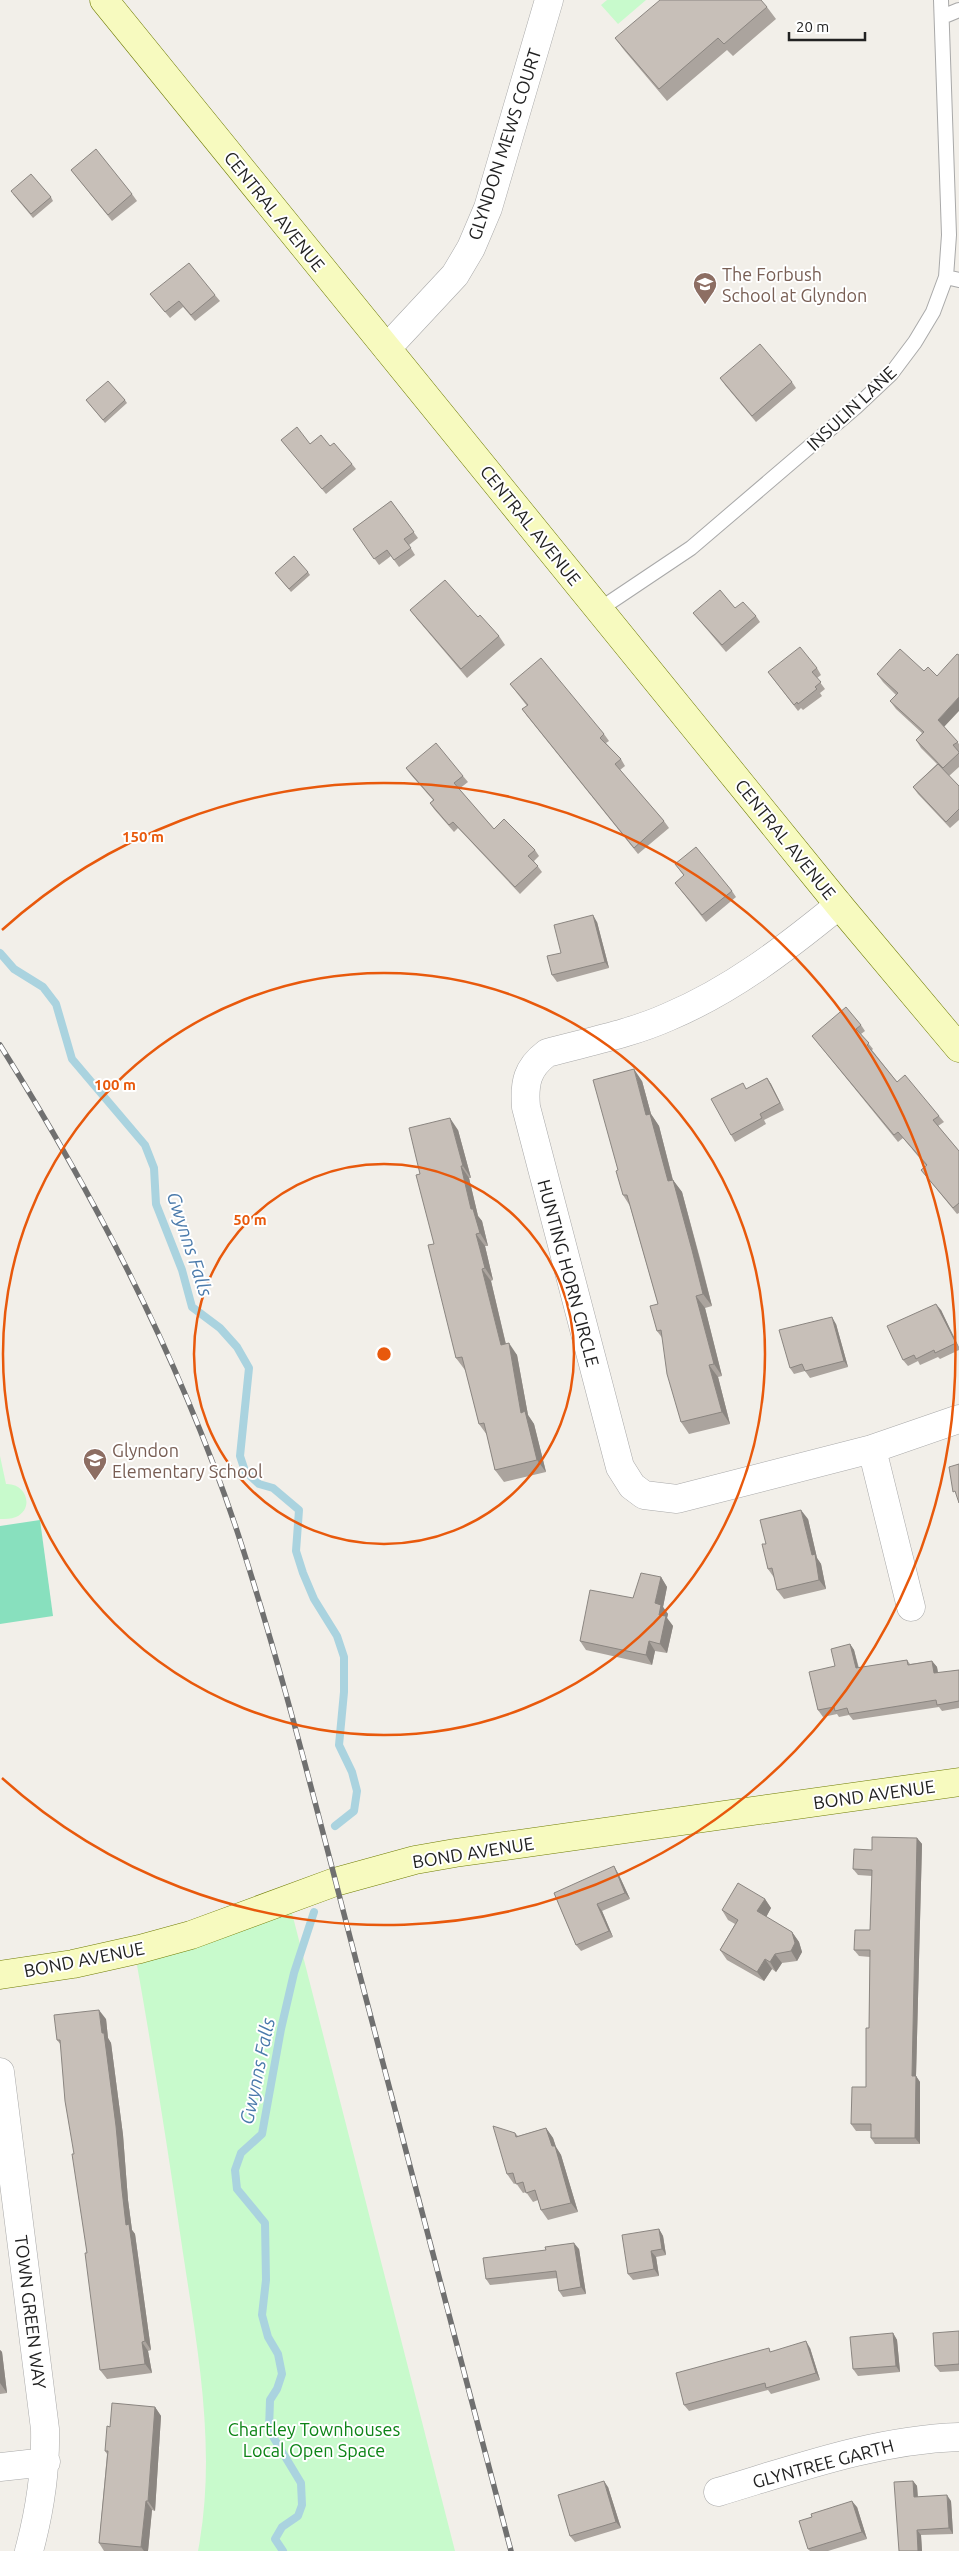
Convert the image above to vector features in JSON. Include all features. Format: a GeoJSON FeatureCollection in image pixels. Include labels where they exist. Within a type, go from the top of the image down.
{"type":"FeatureCollection","features":[{"type":"Feature","properties":{"kind":"main road","name":"CENTRAL AVENUE"},"geometry":{"type":"LineString","coordinates":[[104,0],[600,609],[839,906],[959,1048]]}},
{"type":"Feature","properties":{"kind":"main road","name":"BOND AVENUE"},"geometry":{"type":"LineString","coordinates":[[0,1975],[73,1964],[191,1935],[335,1882],[415,1860],[464,1851],[959,1782]]}},
{"type":"Feature","properties":{"kind":"street","name":"GLYNDON MEWS COURT"},"geometry":{"type":"LineString","coordinates":[[387,348],[455,275],[472,248],[488,208],[549,0]]}},
{"type":"Feature","properties":{"kind":"street","name":"HUNTING HORN CIRCLE"},"geometry":{"type":"LineString","coordinates":[[839,906],[773,958],[714,995],[666,1018],[547,1053],[536,1062],[528,1074],[525,1088],[529,1117],[620,1467],[632,1486],[644,1495],[678,1499],[872,1449],[959,1419]]}},
{"type":"Feature","properties":{"kind":"street"},"geometry":{"type":"LineString","coordinates":[[872,1449],[911,1607]]}},
{"type":"Feature","properties":{"kind":"street","name":"TOWN GREEN WAY"},"geometry":{"type":"LineString","coordinates":[[0,2072],[6,2168],[42,2393],[46,2462],[42,2497],[29,2551]]}},
{"type":"Feature","properties":{"kind":"street","name":"GLYNTREE GARTH"},"geometry":{"type":"LineString","coordinates":[[718,2492],[866,2448],[922,2438],[959,2437]]}},
{"type":"Feature","properties":{"kind":"street"},"geometry":{"type":"LineString","coordinates":[[0,2468],[46,2462]]}},
{"type":"Feature","properties":{"kind":"lane","name":"INSULIN LANE"},"geometry":{"type":"LineString","coordinates":[[600,609],[691,548],[863,401],[890,374],[915,342],[952,279],[941,0]]}},
{"type":"Feature","properties":{"kind":"lane"},"geometry":{"type":"LineString","coordinates":[[942,17],[959,10]]}},
{"type":"Feature","properties":{"kind":"green space"},"geometry":{"type":"Polygon","coordinates":[[[607,0],[646,0],[618,24],[601,5],[607,0]]]}},
{"type":"Feature","properties":{"kind":"green space"},"geometry":{"type":"Polygon","coordinates":[[[0,1456],[6,1484],[19,1487],[26,1497],[25,1508],[22,1513],[12,1518],[0,1519],[0,1456]]]}},
{"type":"Feature","properties":{"kind":"green space"},"geometry":{"type":"Polygon","coordinates":[[[40,1520],[53,1616],[0,1624],[0,1526],[40,1520]]]}},
{"type":"Feature","properties":{"kind":"green space","name":"Chartley Townhouses Local Open Space"},"geometry":{"type":"Polygon","coordinates":[[[292,1913],[455,2551],[198,2551],[206,2476],[203,2402],[194,2327],[172,2181],[137,1965],[292,1913]]]}},
{"type":"Feature","properties":{"kind":"building"},"geometry":{"type":"Polygon","coordinates":[[[660,0],[761,0],[767,7],[724,44],[718,38],[659,89],[615,38],[660,0]]]}},
{"type":"Feature","properties":{"kind":"building"},"geometry":{"type":"Polygon","coordinates":[[[96,149],[132,194],[108,215],[71,170],[96,149]]]}},
{"type":"Feature","properties":{"kind":"building"},"geometry":{"type":"Polygon","coordinates":[[[31,174],[51,197],[31,214],[11,191],[31,174]]]}},
{"type":"Feature","properties":{"kind":"building"},"geometry":{"type":"Polygon","coordinates":[[[189,263],[215,295],[191,315],[179,301],[165,312],[150,294],[189,263]]]}},
{"type":"Feature","properties":{"kind":"building"},"geometry":{"type":"Polygon","coordinates":[[[760,344],[792,382],[752,416],[720,378],[760,344]]]}},
{"type":"Feature","properties":{"kind":"building"},"geometry":{"type":"Polygon","coordinates":[[[108,381],[125,400],[103,420],[86,400],[108,381]]]}},
{"type":"Feature","properties":{"kind":"building"},"geometry":{"type":"Polygon","coordinates":[[[297,427],[310,444],[321,435],[330,446],[334,443],[352,464],[322,489],[281,440],[297,427]]]}},
{"type":"Feature","properties":{"kind":"building"},"geometry":{"type":"Polygon","coordinates":[[[391,501],[414,532],[404,539],[411,548],[394,560],[387,550],[374,559],[353,529],[391,501]]]}},
{"type":"Feature","properties":{"kind":"building"},"geometry":{"type":"Polygon","coordinates":[[[294,556],[308,572],[289,589],[275,573],[294,556]]]}},
{"type":"Feature","properties":{"kind":"building"},"geometry":{"type":"Polygon","coordinates":[[[445,580],[478,617],[480,615],[499,636],[461,669],[410,610],[445,580]]]}},
{"type":"Feature","properties":{"kind":"building"},"geometry":{"type":"Polygon","coordinates":[[[720,590],[735,608],[743,602],[756,616],[722,645],[693,613],[720,590]]]}},
{"type":"Feature","properties":{"kind":"building"},"geometry":{"type":"Polygon","coordinates":[[[800,647],[817,668],[812,672],[821,682],[815,687],[817,689],[794,705],[768,672],[800,647]]]}},
{"type":"Feature","properties":{"kind":"building"},"geometry":{"type":"Polygon","coordinates":[[[900,649],[924,671],[928,667],[937,676],[957,654],[959,655],[959,697],[938,720],[958,742],[953,745],[959,753],[943,768],[916,740],[924,732],[890,701],[898,693],[877,674],[900,649]]]}},
{"type":"Feature","properties":{"kind":"building"},"geometry":{"type":"Polygon","coordinates":[[[541,658],[604,734],[600,738],[621,759],[615,764],[664,821],[634,848],[522,709],[528,705],[510,684],[541,658]]]}},
{"type":"Feature","properties":{"kind":"building"},"geometry":{"type":"Polygon","coordinates":[[[436,743],[463,776],[454,783],[494,829],[504,819],[535,850],[528,856],[538,866],[515,887],[453,822],[449,825],[430,803],[434,800],[406,768],[436,743]]]}},
{"type":"Feature","properties":{"kind":"building"},"geometry":{"type":"Polygon","coordinates":[[[938,764],[959,786],[959,809],[946,822],[913,787],[938,764]]]}},
{"type":"Feature","properties":{"kind":"building"},"geometry":{"type":"Polygon","coordinates":[[[696,847],[732,891],[702,915],[675,883],[684,875],[675,864],[696,847]]]}},
{"type":"Feature","properties":{"kind":"building"},"geometry":{"type":"Polygon","coordinates":[[[593,915],[605,962],[552,975],[547,956],[561,953],[554,925],[593,915]]]}},
{"type":"Feature","properties":{"kind":"building"},"geometry":{"type":"Polygon","coordinates":[[[846,1007],[861,1025],[856,1029],[869,1043],[867,1045],[897,1082],[905,1075],[939,1116],[933,1120],[959,1151],[959,1203],[953,1208],[921,1170],[927,1165],[898,1132],[894,1135],[812,1036],[846,1007]]]}},
{"type":"Feature","properties":{"kind":"building"},"geometry":{"type":"Polygon","coordinates":[[[634,1069],[646,1115],[650,1114],[668,1181],[673,1180],[692,1250],[703,1294],[696,1296],[714,1364],[709,1365],[722,1412],[681,1422],[667,1374],[661,1330],[657,1331],[650,1306],[658,1304],[627,1195],[623,1195],[616,1171],[618,1170],[593,1080],[634,1069]]]}},
{"type":"Feature","properties":{"kind":"building"},"geometry":{"type":"Polygon","coordinates":[[[767,1078],[780,1103],[760,1114],[762,1118],[731,1135],[711,1099],[743,1083],[746,1089],[767,1078]]]}},
{"type":"Feature","properties":{"kind":"building"},"geometry":{"type":"Polygon","coordinates":[[[450,1118],[463,1166],[461,1166],[471,1209],[473,1209],[480,1233],[476,1234],[485,1268],[482,1269],[501,1345],[509,1343],[521,1413],[525,1411],[537,1460],[495,1470],[484,1423],[479,1424],[462,1357],[456,1358],[428,1245],[434,1244],[416,1175],[420,1174],[409,1128],[450,1118]]]}},
{"type":"Feature","properties":{"kind":"building"},"geometry":{"type":"Polygon","coordinates":[[[936,1304],[956,1343],[935,1353],[934,1350],[916,1359],[914,1355],[903,1360],[887,1326],[936,1304]]]}},
{"type":"Feature","properties":{"kind":"building"},"geometry":{"type":"Polygon","coordinates":[[[832,1317],[844,1361],[805,1371],[802,1364],[790,1368],[779,1330],[832,1317]]]}},
{"type":"Feature","properties":{"kind":"building"},"geometry":{"type":"Polygon","coordinates":[[[959,1464],[959,1503],[955,1491],[953,1492],[949,1467],[959,1464]]]}},
{"type":"Feature","properties":{"kind":"building"},"geometry":{"type":"Polygon","coordinates":[[[801,1510],[812,1555],[815,1554],[819,1580],[777,1590],[772,1568],[768,1569],[762,1544],[766,1544],[760,1520],[801,1510]]]}},
{"type":"Feature","properties":{"kind":"building"},"geometry":{"type":"Polygon","coordinates":[[[641,1573],[661,1577],[655,1603],[661,1605],[659,1615],[666,1616],[660,1644],[649,1641],[646,1655],[580,1641],[590,1590],[633,1598],[641,1573]]]}},
{"type":"Feature","properties":{"kind":"building"},"geometry":{"type":"Polygon","coordinates":[[[850,1644],[856,1668],[907,1660],[908,1665],[932,1661],[934,1673],[959,1670],[959,1701],[937,1705],[936,1700],[849,1714],[847,1708],[835,1711],[834,1707],[818,1710],[809,1672],[835,1666],[831,1649],[850,1644]]]}},
{"type":"Feature","properties":{"kind":"building"},"geometry":{"type":"Polygon","coordinates":[[[872,1837],[917,1838],[912,2076],[916,2076],[915,2138],[871,2138],[871,2124],[851,2124],[852,2087],[866,2087],[866,2028],[869,2028],[870,1950],[854,1950],[855,1930],[870,1930],[872,1870],[853,1869],[854,1849],[872,1850],[872,1837]]]}},
{"type":"Feature","properties":{"kind":"building"},"geometry":{"type":"Polygon","coordinates":[[[614,1866],[625,1893],[597,1904],[609,1931],[576,1945],[554,1893],[614,1866]]]}},
{"type":"Feature","properties":{"kind":"building"},"geometry":{"type":"Polygon","coordinates":[[[738,1883],[765,1899],[757,1911],[792,1932],[795,1943],[791,1951],[775,1954],[770,1962],[765,1959],[757,1972],[720,1950],[738,1920],[722,1910],[738,1883]]]}},
{"type":"Feature","properties":{"kind":"building"},"geometry":{"type":"Polygon","coordinates":[[[99,2010],[102,2033],[104,2033],[116,2126],[126,2225],[129,2224],[145,2341],[142,2342],[145,2364],[100,2370],[85,2253],[87,2253],[65,2101],[60,2040],[57,2040],[54,2015],[99,2010]]]}},
{"type":"Feature","properties":{"kind":"building"},"geometry":{"type":"Polygon","coordinates":[[[493,2126],[515,2133],[516,2137],[546,2128],[552,2146],[555,2146],[571,2203],[541,2210],[535,2190],[526,2193],[523,2182],[516,2184],[513,2173],[507,2174],[493,2126]]]}},
{"type":"Feature","properties":{"kind":"building"},"geometry":{"type":"Polygon","coordinates":[[[659,2229],[662,2249],[651,2251],[654,2269],[628,2274],[622,2235],[659,2229]]]}},
{"type":"Feature","properties":{"kind":"building"},"geometry":{"type":"Polygon","coordinates":[[[574,2243],[581,2287],[559,2291],[556,2271],[486,2279],[483,2258],[546,2250],[545,2247],[574,2243]]]}},
{"type":"Feature","properties":{"kind":"building"},"geometry":{"type":"Polygon","coordinates":[[[959,2331],[959,2364],[935,2366],[933,2333],[959,2331]]]}},
{"type":"Feature","properties":{"kind":"building"},"geometry":{"type":"Polygon","coordinates":[[[893,2333],[896,2366],[853,2369],[850,2337],[893,2333]]]}},
{"type":"Feature","properties":{"kind":"building"},"geometry":{"type":"Polygon","coordinates":[[[806,2341],[816,2373],[766,2388],[765,2383],[684,2405],[676,2373],[769,2348],[770,2352],[806,2341]]]}},
{"type":"Feature","properties":{"kind":"building"},"geometry":{"type":"Polygon","coordinates":[[[112,2403],[155,2407],[148,2501],[146,2501],[141,2547],[99,2543],[108,2451],[105,2451],[107,2426],[110,2427],[112,2403]]]}},
{"type":"Feature","properties":{"kind":"building"},"geometry":{"type":"Polygon","coordinates":[[[604,2481],[616,2522],[570,2536],[558,2495],[604,2481]]]}},
{"type":"Feature","properties":{"kind":"building"},"geometry":{"type":"Polygon","coordinates":[[[913,2481],[914,2497],[947,2495],[949,2528],[917,2530],[918,2551],[899,2551],[894,2482],[913,2481]]]}},
{"type":"Feature","properties":{"kind":"building"},"geometry":{"type":"Polygon","coordinates":[[[852,2501],[862,2532],[808,2549],[799,2521],[812,2517],[811,2514],[852,2501]]]}},
{"type":"Feature","properties":{"kind":"waterway","name":"Gwynns Falls"},"geometry":{"type":"LineString","coordinates":[[0,953],[14,969],[43,987],[56,1004],[72,1059],[145,1145],[154,1168],[156,1204],[182,1270],[192,1307],[220,1328],[237,1347],[249,1368],[240,1456],[245,1471],[259,1484],[273,1488],[299,1510],[296,1551],[314,1599],[337,1636],[344,1657],[344,1692],[339,1745],[352,1772],[357,1791],[354,1811],[335,1826]]}},
{"type":"Feature","properties":{"kind":"waterway","name":"Gwynns Falls"},"geometry":{"type":"LineString","coordinates":[[283,2551],[275,2539],[282,2527],[298,2516],[302,2505],[301,2483],[269,2430],[270,2400],[277,2389],[282,2374],[278,2354],[268,2337],[262,2315],[266,2280],[265,2223],[237,2189],[235,2170],[241,2153],[262,2134],[281,2029],[294,1973],[314,1912]]}},
{"type":"Feature","properties":{"kind":"railway"},"geometry":{"type":"LineString","coordinates":[[0,1045],[71,1164],[136,1286],[166,1349],[193,1413],[241,1543],[273,1648],[302,1755],[511,2551]]}},
{"type":"Feature","properties":{"kind":"place","name":"The Forbush School at Glyndon"},"geometry":{"type":"Point","coordinates":[705,305]}},
{"type":"Feature","properties":{"kind":"place","name":"Glyndon Elementary School"},"geometry":{"type":"Point","coordinates":[95,1481]}}]}
